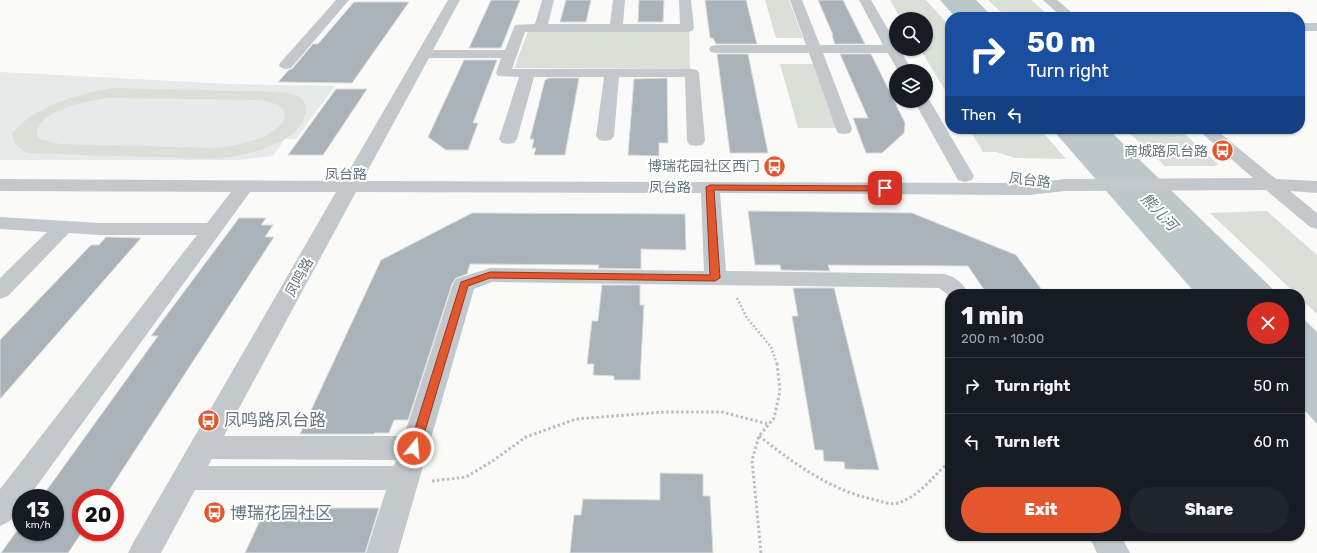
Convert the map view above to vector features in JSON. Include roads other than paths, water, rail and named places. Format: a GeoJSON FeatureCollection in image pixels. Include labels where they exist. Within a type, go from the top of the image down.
{"type":"FeatureCollection","features":[{"type":"Feature","properties":{"kind":"street"},"geometry":{"type":"LineString","coordinates":[[286,65],[343,0]]}},
{"type":"Feature","properties":{"kind":"street","name":"凤鸣路"},"geometry":{"type":"LineString","coordinates":[[144,553],[454,0]]}},
{"type":"Feature","properties":{"kind":"street"},"geometry":{"type":"LineString","coordinates":[[540,28],[548,0]]}},
{"type":"Feature","properties":{"kind":"street"},"geometry":{"type":"LineString","coordinates":[[616,28],[619,0]]}},
{"type":"Feature","properties":{"kind":"street"},"geometry":{"type":"LineString","coordinates":[[685,0],[687,28],[520,28],[503,73],[692,73],[696,141]]}},
{"type":"Feature","properties":{"kind":"street"},"geometry":{"type":"LineString","coordinates":[[796,0],[844,129]]}},
{"type":"Feature","properties":{"kind":"street"},"geometry":{"type":"LineString","coordinates":[[865,0],[889,43]]}},
{"type":"Feature","properties":{"kind":"street"},"geometry":{"type":"LineString","coordinates":[[1049,0],[1064,12]]}},
{"type":"Feature","properties":{"kind":"street"},"geometry":{"type":"LineString","coordinates":[[1305,27],[1317,27]]}},
{"type":"Feature","properties":{"kind":"street"},"geometry":{"type":"LineString","coordinates":[[716,49],[889,50]]}},
{"type":"Feature","properties":{"kind":"street"},"geometry":{"type":"LineString","coordinates":[[424,54],[510,54]]}},
{"type":"Feature","properties":{"kind":"street"},"geometry":{"type":"LineString","coordinates":[[508,139],[528,73]]}},
{"type":"Feature","properties":{"kind":"street"},"geometry":{"type":"LineString","coordinates":[[604,136],[612,73]]}},
{"type":"Feature","properties":{"kind":"street"},"geometry":{"type":"LineString","coordinates":[[926,108],[965,176]]}},
{"type":"Feature","properties":{"kind":"street"},"geometry":{"type":"LineString","coordinates":[[1211,134],[1317,223]]}},
{"type":"Feature","properties":{"kind":"street","name":"凤台路"},"geometry":{"type":"LineString","coordinates":[[0,173],[710,187],[1029,189],[1065,185]]}},
{"type":"Feature","properties":{"kind":"street"},"geometry":{"type":"LineString","coordinates":[[1271,184],[1317,175]]}},
{"type":"Feature","properties":{"kind":"street","name":"凤台路"},"geometry":{"type":"LineString","coordinates":[[0,185],[245,186],[353,180],[965,176],[1021,177],[1065,185]]}},
{"type":"Feature","properties":{"kind":"street"},"geometry":{"type":"LineString","coordinates":[[1065,185],[1271,184],[1317,187]]}},
{"type":"Feature","properties":{"kind":"street"},"geometry":{"type":"LineString","coordinates":[[0,512],[245,186]]}},
{"type":"Feature","properties":{"kind":"street"},"geometry":{"type":"LineString","coordinates":[[710,187],[724,278]]}},
{"type":"Feature","properties":{"kind":"street"},"geometry":{"type":"LineString","coordinates":[[0,223],[100,229],[212,229]]}},
{"type":"Feature","properties":{"kind":"street"},"geometry":{"type":"LineString","coordinates":[[0,291],[65,226]]}},
{"type":"Feature","properties":{"kind":"street"},"geometry":{"type":"LineString","coordinates":[[382,553],[464,284],[490,275],[944,281],[955,289]]}},
{"type":"Feature","properties":{"kind":"street"},"geometry":{"type":"LineString","coordinates":[[203,447],[414,448]]}},
{"type":"Feature","properties":{"kind":"street"},"geometry":{"type":"LineString","coordinates":[[186,478],[405,478]]}},
{"type":"Feature","properties":{"kind":"street"},"geometry":{"type":"LineString","coordinates":[[1107,541],[1114,553]]}},
{"type":"Feature","properties":{"kind":"water"},"geometry":{"type":"Polygon","coordinates":[[[940,0],[976,0],[988,12],[951,12],[940,0]]]}},
{"type":"Feature","properties":{"kind":"water","name":"熊儿河"},"geometry":{"type":"Polygon","coordinates":[[[1056,134],[1113,134],[1273,289],[1192,289],[1056,134]]]}},
{"type":"Feature","properties":{"kind":"water"},"geometry":{"type":"Polygon","coordinates":[[[1305,320],[1317,332],[1317,424],[1305,411],[1305,320]]]}},
{"type":"Feature","properties":{"kind":"place","name":"商城路凤台路"},"geometry":{"type":"Point","coordinates":[1223,151]}},
{"type":"Feature","properties":{"kind":"place","name":"博瑞花园社区西门"},"geometry":{"type":"Point","coordinates":[775,166]}},
{"type":"Feature","properties":{"kind":"place","name":"凤鸣路凤台路"},"geometry":{"type":"Point","coordinates":[208,420]}},
{"type":"Feature","properties":{"kind":"place","name":"博瑞花园社区"},"geometry":{"type":"Point","coordinates":[215,513]}}]}
